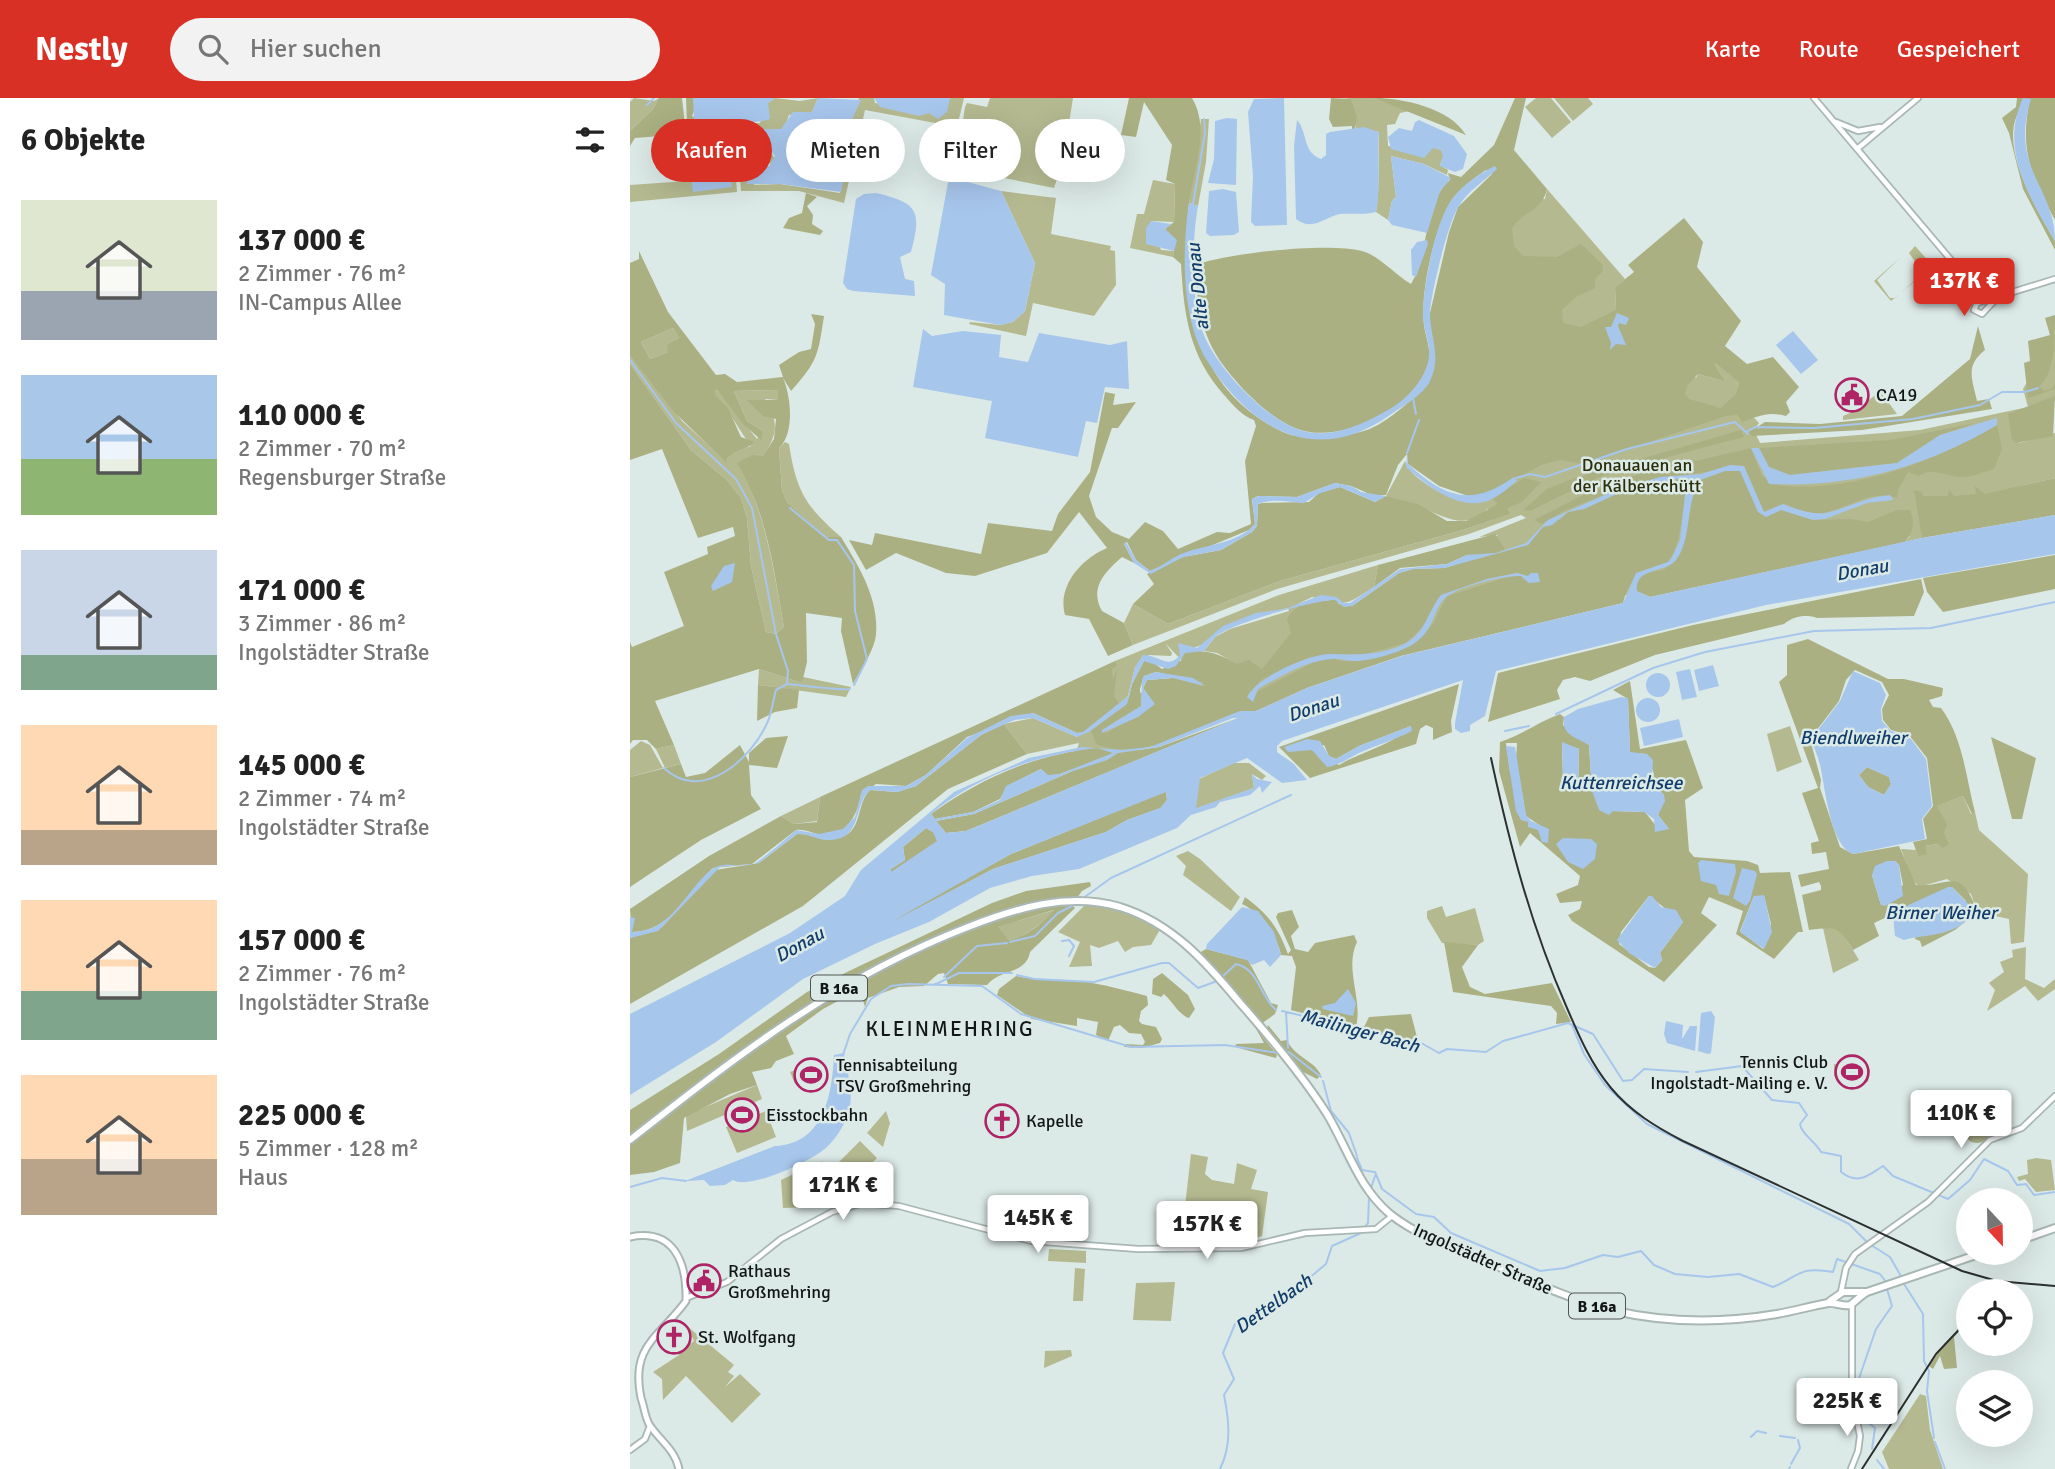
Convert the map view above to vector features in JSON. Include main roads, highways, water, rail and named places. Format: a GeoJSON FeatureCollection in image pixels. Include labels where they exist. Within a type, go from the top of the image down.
{"type":"FeatureCollection","features":[{"type":"Feature","properties":{"kind":"main road","name":"Ingolstädter Straße"},"geometry":{"type":"LineString","coordinates":[[630,1140],[752,1044],[843,986],[919,947],[979,923],[1032,906],[1087,901],[1132,911],[1166,928],[1197,954],[1244,1007],[1323,1108],[1361,1181],[1393,1216],[1431,1238],[1554,1291],[1628,1314],[1667,1320],[1716,1321],[1766,1316],[1841,1300]]}},
{"type":"Feature","properties":{"kind":"main road"},"geometry":{"type":"LineString","coordinates":[[2034,1235],[2055,1228]]}},
{"type":"Feature","properties":{"kind":"main road"},"geometry":{"type":"LineString","coordinates":[[630,1237],[651,1236],[678,1253],[683,1265],[686,1298],[656,1331],[636,1366],[635,1380],[650,1426],[670,1447],[679,1469]]}},
{"type":"Feature","properties":{"kind":"main road"},"geometry":{"type":"LineString","coordinates":[[1841,1300],[1956,1262]]}},
{"type":"Feature","properties":{"kind":"main road"},"geometry":{"type":"LineString","coordinates":[[1841,1300],[1851,1297]]}},
{"type":"Feature","properties":{"kind":"water"},"geometry":{"type":"Polygon","coordinates":[[[693,98],[775,98],[768,103],[770,119],[694,119],[693,98]]]}},
{"type":"Feature","properties":{"kind":"water"},"geometry":{"type":"Polygon","coordinates":[[[818,98],[861,100],[852,119],[788,119],[793,112],[812,112],[818,98]]]}},
{"type":"Feature","properties":{"kind":"water"},"geometry":{"type":"Polygon","coordinates":[[[874,98],[950,98],[947,112],[938,119],[929,113],[919,116],[880,107],[874,98]]]}},
{"type":"Feature","properties":{"kind":"water"},"geometry":{"type":"Polygon","coordinates":[[[1284,98],[1287,225],[1255,226],[1251,222],[1253,176],[1248,112],[1254,99],[1284,98]]]}},
{"type":"Feature","properties":{"kind":"water"},"geometry":{"type":"Polygon","coordinates":[[[2023,98],[2031,99],[2025,143],[2029,160],[2048,205],[2055,241],[2020,172],[2014,136],[2016,117],[2023,98]]]}},
{"type":"Feature","properties":{"kind":"water"},"geometry":{"type":"Polygon","coordinates":[[[1237,119],[1236,185],[1208,183],[1214,159],[1215,121],[1237,119]]]}},
{"type":"Feature","properties":{"kind":"water"},"geometry":{"type":"Polygon","coordinates":[[[1297,120],[1311,152],[1321,159],[1326,155],[1326,134],[1330,132],[1364,127],[1379,132],[1376,212],[1340,214],[1313,224],[1302,223],[1296,219],[1294,146],[1297,120]]]}},
{"type":"Feature","properties":{"kind":"water"},"geometry":{"type":"Polygon","coordinates":[[[1419,120],[1454,136],[1467,154],[1463,169],[1455,172],[1440,166],[1443,155],[1441,150],[1433,148],[1424,158],[1391,149],[1388,137],[1399,128],[1412,131],[1415,122],[1419,120]]]}},
{"type":"Feature","properties":{"kind":"water"},"geometry":{"type":"Polygon","coordinates":[[[786,122],[786,182],[843,182],[841,192],[780,184],[747,184],[772,182],[772,161],[775,156],[772,152],[772,129],[781,129],[786,122]]]}},
{"type":"Feature","properties":{"kind":"water"},"geometry":{"type":"Polygon","coordinates":[[[1391,156],[1424,164],[1451,178],[1440,191],[1427,233],[1392,225],[1388,220],[1392,201],[1396,197],[1391,156]]]}},
{"type":"Feature","properties":{"kind":"water"},"geometry":{"type":"Polygon","coordinates":[[[1495,166],[1497,169],[1463,201],[1450,227],[1431,303],[1430,322],[1435,364],[1430,381],[1418,396],[1362,431],[1336,438],[1310,439],[1286,433],[1264,421],[1243,405],[1223,384],[1198,342],[1188,304],[1185,241],[1189,203],[1198,206],[1195,299],[1201,327],[1216,357],[1242,389],[1273,416],[1303,431],[1336,432],[1358,425],[1396,405],[1418,384],[1429,357],[1423,320],[1424,298],[1428,268],[1441,221],[1457,193],[1495,166]]]}},
{"type":"Feature","properties":{"kind":"water"},"geometry":{"type":"Polygon","coordinates":[[[692,182],[731,182],[732,187],[693,192],[692,182]]]}},
{"type":"Feature","properties":{"kind":"water"},"geometry":{"type":"Polygon","coordinates":[[[948,182],[968,182],[1001,191],[1035,263],[1025,311],[1013,322],[1000,325],[944,315],[945,284],[931,275],[948,182]]]}},
{"type":"Feature","properties":{"kind":"water"},"geometry":{"type":"Polygon","coordinates":[[[1223,189],[1236,192],[1239,232],[1234,235],[1210,236],[1206,233],[1209,191],[1223,189]]]}},
{"type":"Feature","properties":{"kind":"water"},"geometry":{"type":"Polygon","coordinates":[[[876,193],[901,201],[913,210],[916,226],[911,252],[900,257],[905,279],[914,281],[915,296],[853,291],[847,289],[843,283],[856,199],[864,194],[876,193]]]}},
{"type":"Feature","properties":{"kind":"water"},"geometry":{"type":"Polygon","coordinates":[[[1151,221],[1171,224],[1165,229],[1177,240],[1174,251],[1146,244],[1146,228],[1151,221]]]}},
{"type":"Feature","properties":{"kind":"water"},"geometry":{"type":"Polygon","coordinates":[[[1427,240],[1416,277],[1412,275],[1411,250],[1417,242],[1427,240]]]}},
{"type":"Feature","properties":{"kind":"water"},"geometry":{"type":"Polygon","coordinates":[[[1617,313],[1629,318],[1626,325],[1619,323],[1618,326],[1626,345],[1616,344],[1610,350],[1611,343],[1605,327],[1611,327],[1617,313]]]}},
{"type":"Feature","properties":{"kind":"water"},"geometry":{"type":"Polygon","coordinates":[[[923,329],[932,336],[963,331],[1001,335],[999,357],[1028,362],[1039,333],[1110,345],[1127,341],[1129,389],[1105,387],[1097,423],[1086,421],[1078,457],[985,438],[992,401],[913,387],[923,329]]]}},
{"type":"Feature","properties":{"kind":"water"},"geometry":{"type":"Polygon","coordinates":[[[1793,331],[1818,360],[1801,374],[1776,345],[1793,331]]]}},
{"type":"Feature","properties":{"kind":"water"},"geometry":{"type":"Polygon","coordinates":[[[1997,418],[1997,425],[1970,440],[1916,463],[1888,472],[1830,482],[1769,484],[1751,448],[1759,448],[1769,467],[1790,475],[1897,463],[1940,435],[1997,418]]]}},
{"type":"Feature","properties":{"kind":"water"},"geometry":{"type":"Polygon","coordinates":[[[1407,453],[1408,464],[1434,485],[1447,491],[1472,495],[1499,486],[1514,477],[1517,481],[1488,501],[1463,502],[1432,488],[1406,467],[1407,453]]]}},
{"type":"Feature","properties":{"kind":"water","name":"Donau"},"geometry":{"type":"Polygon","coordinates":[[[1730,465],[1744,466],[1764,512],[1783,504],[1798,510],[1826,513],[1881,496],[1890,495],[1893,500],[1867,503],[1825,519],[1813,520],[1781,510],[1766,517],[1758,512],[1740,471],[1725,471],[1700,480],[1692,500],[1681,552],[1671,564],[1645,574],[1637,583],[1637,591],[1650,597],[1922,538],[2055,515],[2055,554],[1766,605],[1496,671],[1485,716],[1470,725],[1470,731],[1461,733],[1455,729],[1463,680],[1282,741],[1277,746],[1277,752],[1294,764],[1307,780],[1282,783],[1247,758],[1200,778],[1196,808],[1254,788],[1252,774],[1257,779],[1272,782],[1262,793],[1260,786],[1250,795],[1220,802],[1216,807],[1191,815],[1177,828],[1079,869],[1032,876],[990,888],[929,922],[875,944],[803,979],[716,1042],[630,1095],[630,1014],[790,933],[845,896],[861,870],[954,792],[1029,758],[1082,747],[1096,748],[1031,762],[988,778],[949,800],[931,814],[935,819],[973,812],[1000,800],[1006,786],[1041,769],[1048,775],[1060,774],[1113,753],[1098,748],[1121,750],[1150,747],[1240,711],[1256,711],[1307,688],[1402,656],[1623,603],[1636,573],[1668,562],[1672,557],[1680,540],[1685,495],[1693,483],[1684,478],[1634,486],[1584,509],[1568,512],[1552,525],[1543,527],[1528,545],[1444,568],[1413,569],[1399,573],[1352,606],[1344,607],[1335,600],[1324,601],[1253,620],[1222,632],[1204,651],[1185,653],[1176,666],[1168,669],[1144,661],[1132,684],[1127,704],[1089,732],[1077,737],[1033,718],[1014,720],[981,735],[916,786],[897,792],[870,790],[861,804],[853,827],[841,838],[826,840],[797,834],[754,864],[796,830],[819,834],[843,829],[855,817],[862,790],[868,786],[906,786],[926,775],[967,738],[1011,716],[1033,713],[1077,733],[1083,732],[1128,696],[1135,667],[1143,655],[1171,661],[1180,655],[1178,643],[1197,648],[1223,626],[1256,613],[1285,609],[1321,595],[1350,603],[1400,569],[1447,564],[1467,555],[1496,553],[1526,543],[1548,520],[1616,490],[1660,477],[1701,474],[1730,465]],[[1238,718],[1159,747],[1118,753],[1107,760],[1070,772],[974,814],[936,821],[946,833],[966,831],[1238,718]],[[1166,792],[1011,854],[891,922],[993,869],[1106,832],[1127,820],[1160,808],[1167,800],[1166,792]],[[926,828],[903,847],[905,860],[891,869],[891,872],[937,841],[933,832],[926,828]]]}},
{"type":"Feature","properties":{"kind":"water"},"geometry":{"type":"Polygon","coordinates":[[[1335,483],[1351,486],[1361,492],[1386,496],[1375,502],[1340,487],[1320,493],[1304,503],[1264,502],[1258,504],[1257,526],[1252,532],[1221,550],[1183,557],[1151,574],[1134,563],[1124,544],[1126,542],[1136,560],[1150,571],[1179,555],[1229,540],[1247,531],[1255,524],[1252,499],[1259,496],[1297,497],[1335,483]]]}},
{"type":"Feature","properties":{"kind":"water"},"geometry":{"type":"Polygon","coordinates":[[[735,563],[732,582],[713,591],[711,586],[724,566],[735,563]]]}},
{"type":"Feature","properties":{"kind":"water"},"geometry":{"type":"Polygon","coordinates":[[[1517,573],[1528,576],[1538,573],[1540,582],[1529,583],[1521,576],[1514,576],[1458,590],[1444,599],[1429,628],[1410,646],[1378,658],[1313,662],[1258,689],[1253,702],[1247,697],[1261,682],[1298,662],[1322,655],[1388,650],[1406,643],[1418,633],[1441,595],[1487,579],[1517,573]]]}},
{"type":"Feature","properties":{"kind":"water"},"geometry":{"type":"Polygon","coordinates":[[[1713,665],[1719,686],[1699,691],[1694,670],[1713,665]]]}},
{"type":"Feature","properties":{"kind":"water"},"geometry":{"type":"Polygon","coordinates":[[[1690,669],[1697,697],[1682,700],[1676,672],[1690,669]]]}},
{"type":"Feature","properties":{"kind":"water","name":"Biendlweiher"},"geometry":{"type":"Polygon","coordinates":[[[1853,671],[1880,683],[1886,695],[1881,709],[1882,721],[1891,731],[1908,735],[1926,759],[1932,806],[1922,819],[1925,839],[1853,854],[1845,849],[1839,840],[1811,739],[1840,701],[1853,671]],[[1867,767],[1859,775],[1868,787],[1884,795],[1891,784],[1889,777],[1867,767]]]}},
{"type":"Feature","properties":{"kind":"water"},"geometry":{"type":"Polygon","coordinates":[[[1156,672],[1193,678],[1205,686],[1173,678],[1147,680],[1143,688],[1155,704],[1138,717],[1102,733],[1102,730],[1141,706],[1142,680],[1144,676],[1156,672]]]}},
{"type":"Feature","properties":{"kind":"water"},"geometry":{"type":"Polygon","coordinates":[[[1658,673],[1667,676],[1670,685],[1667,694],[1658,697],[1649,694],[1646,685],[1649,676],[1658,673]]]}},
{"type":"Feature","properties":{"kind":"water","name":"Kuttenreichsee"},"geometry":{"type":"Polygon","coordinates":[[[1621,697],[1628,698],[1630,752],[1647,754],[1653,760],[1652,783],[1664,795],[1665,801],[1658,815],[1669,829],[1655,832],[1654,819],[1644,812],[1613,811],[1609,815],[1599,810],[1592,791],[1589,745],[1570,735],[1565,728],[1564,717],[1578,709],[1621,697]]]}},
{"type":"Feature","properties":{"kind":"water"},"geometry":{"type":"Polygon","coordinates":[[[1648,698],[1657,701],[1660,710],[1657,719],[1648,722],[1639,719],[1636,710],[1639,701],[1648,698]]]}},
{"type":"Feature","properties":{"kind":"water"},"geometry":{"type":"Polygon","coordinates":[[[1679,719],[1683,737],[1644,746],[1640,728],[1679,719]]]}},
{"type":"Feature","properties":{"kind":"water"},"geometry":{"type":"Polygon","coordinates":[[[1411,726],[1412,731],[1406,734],[1327,767],[1312,750],[1288,752],[1284,747],[1307,739],[1320,741],[1329,756],[1336,759],[1359,746],[1411,726]]]}},
{"type":"Feature","properties":{"kind":"water"},"geometry":{"type":"Polygon","coordinates":[[[1562,742],[1579,749],[1578,791],[1569,788],[1563,779],[1562,742]]]}},
{"type":"Feature","properties":{"kind":"water"},"geometry":{"type":"Polygon","coordinates":[[[1506,746],[1515,747],[1526,815],[1531,821],[1549,829],[1548,843],[1542,842],[1538,830],[1528,827],[1528,822],[1521,820],[1516,811],[1506,746]]]}},
{"type":"Feature","properties":{"kind":"water"},"geometry":{"type":"Polygon","coordinates":[[[1563,838],[1591,839],[1597,844],[1595,859],[1583,869],[1568,862],[1556,844],[1563,838]]]}},
{"type":"Feature","properties":{"kind":"water"},"geometry":{"type":"Polygon","coordinates":[[[1701,860],[1735,864],[1736,872],[1729,896],[1719,894],[1716,885],[1701,881],[1698,863],[1701,860]]]}},
{"type":"Feature","properties":{"kind":"water"},"geometry":{"type":"Polygon","coordinates":[[[1895,861],[1899,865],[1903,896],[1885,906],[1881,905],[1872,875],[1875,866],[1895,861]]]}},
{"type":"Feature","properties":{"kind":"water"},"geometry":{"type":"Polygon","coordinates":[[[721,865],[739,865],[720,867],[658,931],[630,938],[630,917],[635,918],[632,932],[657,925],[676,909],[711,870],[721,865]]]}},
{"type":"Feature","properties":{"kind":"water"},"geometry":{"type":"Polygon","coordinates":[[[1742,868],[1757,874],[1750,901],[1746,906],[1733,898],[1742,868]]]}},
{"type":"Feature","properties":{"kind":"water","name":"Birner Weiher"},"geometry":{"type":"Polygon","coordinates":[[[1952,887],[1972,908],[1962,924],[1943,933],[1904,940],[1895,936],[1893,916],[1902,908],[1952,887]]]}},
{"type":"Feature","properties":{"kind":"water"},"geometry":{"type":"Polygon","coordinates":[[[1764,895],[1772,932],[1764,949],[1740,932],[1754,896],[1764,895]]]}},
{"type":"Feature","properties":{"kind":"water"},"geometry":{"type":"Polygon","coordinates":[[[1649,896],[1661,907],[1676,910],[1683,922],[1660,953],[1662,960],[1655,968],[1629,953],[1617,940],[1649,896]]]}},
{"type":"Feature","properties":{"kind":"water"},"geometry":{"type":"Polygon","coordinates":[[[1242,907],[1258,911],[1274,932],[1281,955],[1270,967],[1264,960],[1252,965],[1247,960],[1206,949],[1207,944],[1242,907]]]}},
{"type":"Feature","properties":{"kind":"water"},"geometry":{"type":"Polygon","coordinates":[[[1348,989],[1356,1003],[1353,1016],[1323,1009],[1322,1006],[1335,1003],[1348,989]]]}},
{"type":"Feature","properties":{"kind":"water"},"geometry":{"type":"Polygon","coordinates":[[[1711,1011],[1715,1017],[1711,1053],[1708,1054],[1698,1051],[1701,1013],[1711,1011]]]}},
{"type":"Feature","properties":{"kind":"water"},"geometry":{"type":"Polygon","coordinates":[[[1666,1021],[1683,1025],[1682,1039],[1690,1026],[1697,1026],[1695,1051],[1667,1043],[1664,1034],[1666,1021]]]}},
{"type":"Feature","properties":{"kind":"water"},"geometry":{"type":"Polygon","coordinates":[[[844,1053],[850,1087],[849,1112],[836,1137],[827,1147],[791,1168],[764,1178],[741,1182],[733,1180],[725,1185],[710,1186],[704,1180],[685,1181],[805,1136],[815,1126],[828,1100],[834,1055],[844,1053]]]}},
{"type":"Feature","properties":{"kind":"waterway","name":"alte Donau"},"geometry":{"type":"LineString","coordinates":[[647,105],[654,98]]}},
{"type":"Feature","properties":{"kind":"waterway","name":"alte Donau"},"geometry":{"type":"LineString","coordinates":[[1193,204],[1205,133],[1204,119]]}},
{"type":"Feature","properties":{"kind":"waterway","name":"alte Donau"},"geometry":{"type":"LineString","coordinates":[[630,360],[676,423],[736,479],[752,508],[776,634],[788,671],[787,684],[776,690],[769,717],[760,735],[738,762],[709,779],[694,781],[679,778],[664,768]]}},
{"type":"Feature","properties":{"kind":"waterway"},"geometry":{"type":"LineString","coordinates":[[1746,432],[1755,427],[1814,428],[1913,419],[1980,405],[2002,392],[2025,392],[2038,388]]}},
{"type":"Feature","properties":{"kind":"waterway"},"geometry":{"type":"LineString","coordinates":[[1413,398],[1416,414]]}},
{"type":"Feature","properties":{"kind":"waterway"},"geometry":{"type":"LineString","coordinates":[[1407,453],[1419,420]]}},
{"type":"Feature","properties":{"kind":"waterway"},"geometry":{"type":"LineString","coordinates":[[1516,478],[1530,474],[1545,477],[1627,449],[1735,422],[1748,434]]}},
{"type":"Feature","properties":{"kind":"waterway"},"geometry":{"type":"LineString","coordinates":[[790,508],[829,540],[837,540],[854,565],[855,611],[867,659],[854,685]]}},
{"type":"Feature","properties":{"kind":"waterway"},"geometry":{"type":"LineString","coordinates":[[1556,714],[1653,668],[1705,652],[1814,631],[1931,628],[2055,602]]}},
{"type":"Feature","properties":{"kind":"waterway"},"geometry":{"type":"LineString","coordinates":[[788,684],[850,689]]}},
{"type":"Feature","properties":{"kind":"waterway"},"geometry":{"type":"LineString","coordinates":[[1505,731],[1529,726]]}},
{"type":"Feature","properties":{"kind":"waterway"},"geometry":{"type":"LineString","coordinates":[[1082,899],[1111,878],[1291,795]]}},
{"type":"Feature","properties":{"kind":"waterway"},"geometry":{"type":"LineString","coordinates":[[1010,942],[1035,936],[1058,913],[1078,903]]}},
{"type":"Feature","properties":{"kind":"waterway"},"geometry":{"type":"LineString","coordinates":[[1062,941],[1069,940],[1074,946],[1069,956]]}},
{"type":"Feature","properties":{"kind":"waterway"},"geometry":{"type":"LineString","coordinates":[[944,977],[977,946],[1007,943]]}},
{"type":"Feature","properties":{"kind":"waterway","name":"Mailinger Bach"},"geometry":{"type":"LineString","coordinates":[[1017,975],[1034,979],[1094,982],[1169,963],[1198,988],[1217,981]]}},
{"type":"Feature","properties":{"kind":"waterway","name":"Mailinger Bach"},"geometry":{"type":"LineString","coordinates":[[1222,977],[1236,964],[1244,967],[1255,977],[1276,1010]]}},
{"type":"Feature","properties":{"kind":"waterway","name":"Mailinger Bach"},"geometry":{"type":"LineString","coordinates":[[934,985],[959,973],[1012,973]]}},
{"type":"Feature","properties":{"kind":"waterway"},"geometry":{"type":"LineString","coordinates":[[843,1055],[850,1034],[871,999],[891,986],[908,984],[982,986],[1021,1014],[1131,1047],[1225,1045],[1279,1053]]}},
{"type":"Feature","properties":{"kind":"waterway","name":"Mailinger Bach"},"geometry":{"type":"LineString","coordinates":[[1282,1011],[1423,1044],[1439,1053],[1447,1049],[1486,1052],[1503,1041],[1568,1023],[1593,1034],[1623,1081],[1632,1080],[1644,1069],[1688,1072]]}},
{"type":"Feature","properties":{"kind":"waterway"},"geometry":{"type":"LineString","coordinates":[[1286,1012],[1288,1048]]}},
{"type":"Feature","properties":{"kind":"waterway"},"geometry":{"type":"LineString","coordinates":[[1572,1025],[1584,1054],[1605,1085],[1647,1124],[1849,1224],[1867,1242]]}},
{"type":"Feature","properties":{"kind":"waterway"},"geometry":{"type":"LineString","coordinates":[[1284,1052],[1289,1052],[1321,1077]]}},
{"type":"Feature","properties":{"kind":"waterway","name":"Mailinger Bach"},"geometry":{"type":"LineString","coordinates":[[1696,1072],[1742,1066],[1772,1100],[1799,1103],[1807,1115],[1800,1124],[1803,1131],[1821,1152],[1841,1156],[1841,1172],[1847,1176],[1863,1178],[1883,1166],[1893,1176],[1948,1199],[1970,1180],[1984,1159],[2008,1171],[2017,1185],[2026,1184],[2034,1195],[2055,1192]]}},
{"type":"Feature","properties":{"kind":"waterway"},"geometry":{"type":"LineString","coordinates":[[1323,1081],[1331,1111],[1349,1133],[1357,1156]]}},
{"type":"Feature","properties":{"kind":"waterway"},"geometry":{"type":"LineString","coordinates":[[1357,1158],[1362,1170],[1374,1172]]}},
{"type":"Feature","properties":{"kind":"waterway"},"geometry":{"type":"LineString","coordinates":[[1375,1172],[1382,1189],[1416,1214],[1434,1217],[1451,1233],[1540,1271],[1565,1268],[1603,1255],[1618,1257],[1641,1251],[1654,1265],[1675,1274],[1708,1277],[1739,1274],[1773,1287],[1806,1271],[1833,1272],[1837,1259],[1880,1274],[1886,1282]]}},
{"type":"Feature","properties":{"kind":"waterway","name":"Dettelbach"},"geometry":{"type":"LineString","coordinates":[[1371,1188],[1375,1176]]}},
{"type":"Feature","properties":{"kind":"waterway","name":"Mailinger Bach"},"geometry":{"type":"LineString","coordinates":[[630,1187],[662,1178],[686,1181]]}},
{"type":"Feature","properties":{"kind":"waterway","name":"Dettelbach"},"geometry":{"type":"LineString","coordinates":[[1364,1228],[1368,1223],[1369,1197]]}},
{"type":"Feature","properties":{"kind":"waterway","name":"Dettelbach"},"geometry":{"type":"LineString","coordinates":[[1220,1469],[1228,1432],[1224,1395],[1234,1379],[1223,1353],[1235,1324],[1289,1293],[1326,1264],[1332,1246],[1361,1233]]}},
{"type":"Feature","properties":{"kind":"waterway"},"geometry":{"type":"LineString","coordinates":[[1871,1245],[1890,1257],[1902,1278]]}},
{"type":"Feature","properties":{"kind":"waterway"},"geometry":{"type":"LineString","coordinates":[[1904,1284],[1923,1314],[1924,1361],[1929,1371],[1927,1391],[1934,1438]]}},
{"type":"Feature","properties":{"kind":"waterway"},"geometry":{"type":"LineString","coordinates":[[1872,1449],[1875,1428],[1859,1415],[1859,1397],[1855,1390],[1876,1329],[1892,1306],[1887,1289]]}},
{"type":"Feature","properties":{"kind":"waterway"},"geometry":{"type":"LineString","coordinates":[[1751,1437],[1757,1431],[1766,1433]]}},
{"type":"Feature","properties":{"kind":"waterway"},"geometry":{"type":"LineString","coordinates":[[1780,1436],[1795,1438]]}},
{"type":"Feature","properties":{"kind":"waterway"},"geometry":{"type":"LineString","coordinates":[[1791,1464],[1800,1448],[1798,1440]]}},
{"type":"Feature","properties":{"kind":"waterway"},"geometry":{"type":"LineString","coordinates":[[1935,1442],[1945,1469]]}},
{"type":"Feature","properties":{"kind":"waterway"},"geometry":{"type":"LineString","coordinates":[[1877,1460],[1884,1469]]}},
{"type":"Feature","properties":{"kind":"railway"},"geometry":{"type":"LineString","coordinates":[[1491,758],[1523,885],[1554,977],[1591,1060],[1611,1088],[1635,1112],[1683,1141],[1962,1271],[1997,1281],[2055,1286]]}},
{"type":"Feature","properties":{"kind":"railway"},"geometry":{"type":"LineString","coordinates":[[1862,1469],[1936,1354],[1956,1333]]}},
{"type":"Feature","properties":{"kind":"place","name":"CA19"},"geometry":{"type":"Point","coordinates":[1852,395]}},
{"type":"Feature","properties":{"kind":"place","name":"Tennis Club Ingolstadt-Mailing e. V."},"geometry":{"type":"Point","coordinates":[1852,1072]}},
{"type":"Feature","properties":{"kind":"place","name":"Tennisabteilung TSV Großmehring"},"geometry":{"type":"Point","coordinates":[811,1075]}},
{"type":"Feature","properties":{"kind":"place","name":"Eisstockbahn"},"geometry":{"type":"Point","coordinates":[742,1115]}},
{"type":"Feature","properties":{"kind":"place","name":"Kapelle"},"geometry":{"type":"Point","coordinates":[1002,1121]}},
{"type":"Feature","properties":{"kind":"place","name":"Rathaus Großmehring"},"geometry":{"type":"Point","coordinates":[704,1281]}},
{"type":"Feature","properties":{"kind":"place","name":"St. Wolfgang"},"geometry":{"type":"Point","coordinates":[674,1337]}},
{"type":"Feature","properties":{"kind":"district","name":"KLEINMEHRING"},"geometry":{"type":"Point","coordinates":[950,1029]}},
{"type":"Feature","properties":{"kind":"park label","name":"Donauauen an der Kälberschütt"},"geometry":{"type":"Point","coordinates":[1637,475]}}]}
